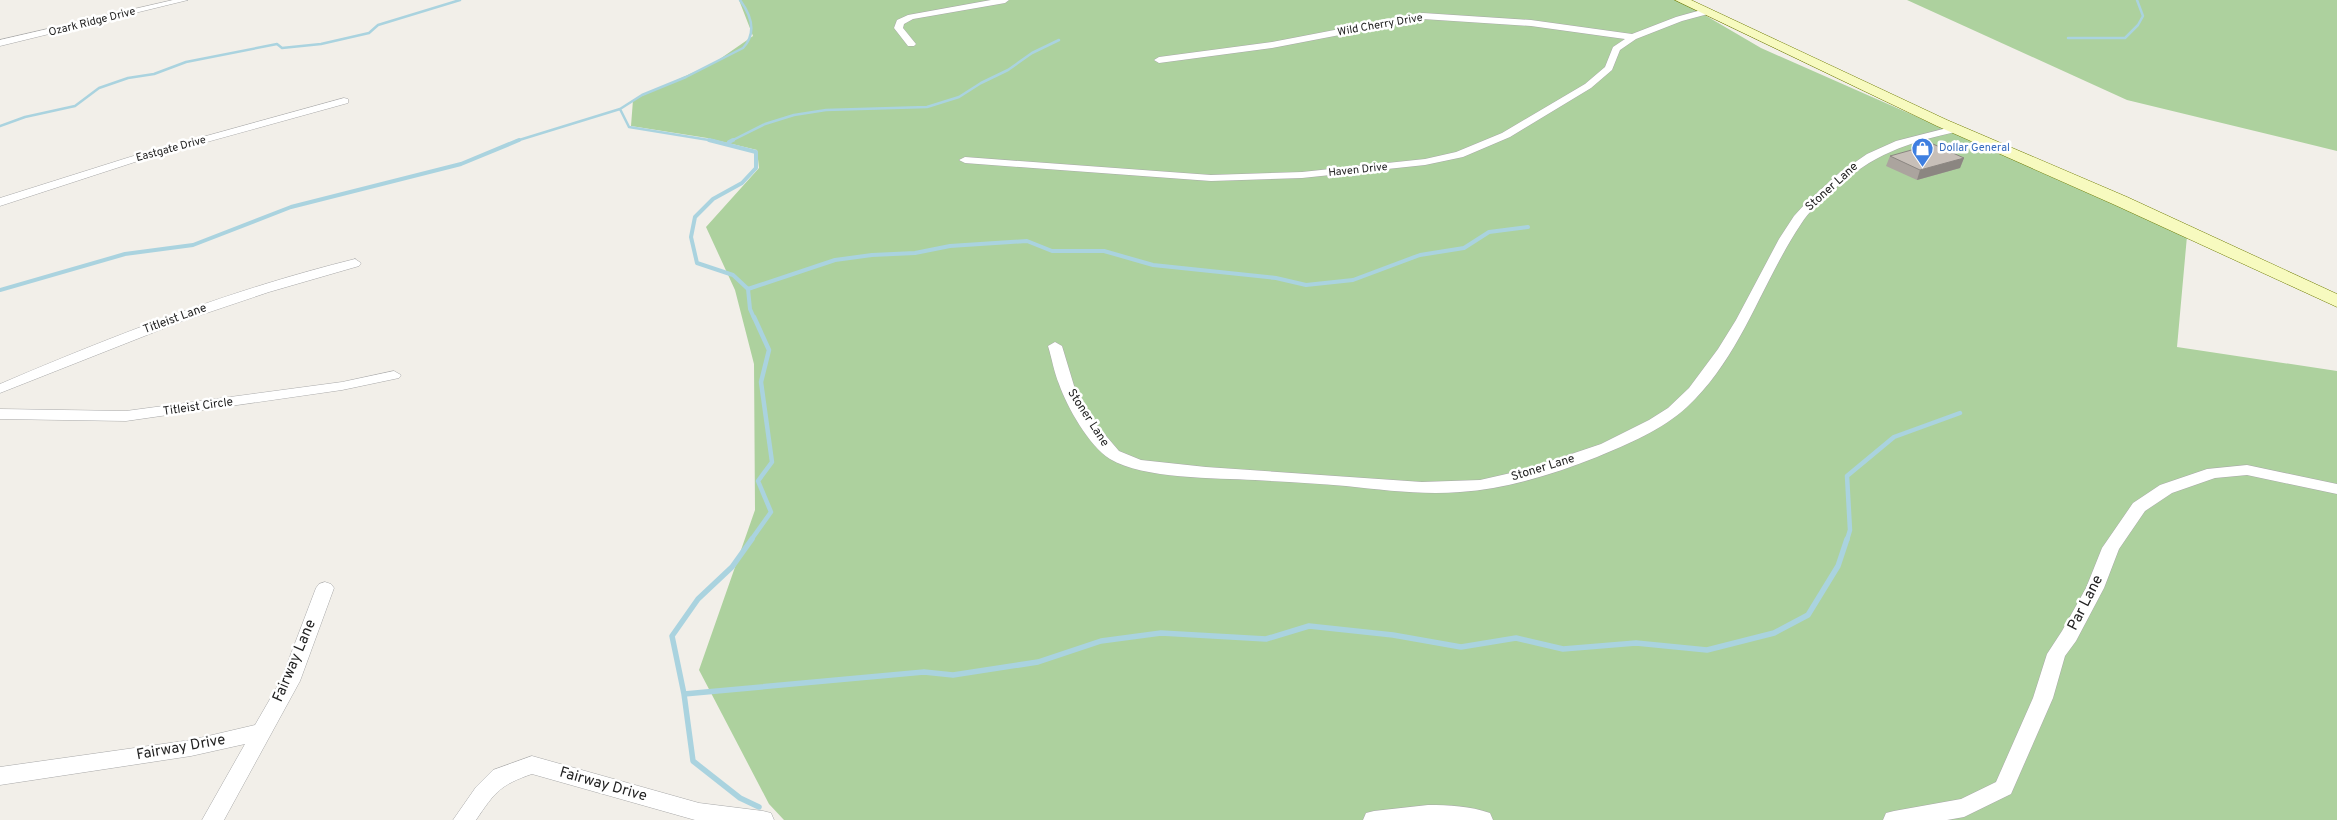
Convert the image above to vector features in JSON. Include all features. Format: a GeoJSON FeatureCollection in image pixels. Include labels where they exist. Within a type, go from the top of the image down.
{"type":"FeatureCollection","features":[{"type":"Feature","properties":{"kind":"main road"},"geometry":{"type":"LineString","coordinates":[[1681,0],[1955,129],[2121,201],[2337,301]]}},
{"type":"Feature","properties":{"kind":"street","name":"Ozark Ridge Drive"},"geometry":{"type":"LineString","coordinates":[[0,43],[184,0]]}},
{"type":"Feature","properties":{"kind":"street"},"geometry":{"type":"LineString","coordinates":[[911,44],[898,28],[900,22],[911,17],[1005,0]]}},
{"type":"Feature","properties":{"kind":"street","name":"Haven Drive"},"geometry":{"type":"LineString","coordinates":[[965,160],[1211,178],[1302,176],[1425,162],[1485,146],[1588,86],[1609,68],[1616,49],[1633,37],[1679,19],[1705,12]]}},
{"type":"Feature","properties":{"kind":"street","name":"Wild Cherry Drive"},"geometry":{"type":"LineString","coordinates":[[1158,60],[1272,45],[1382,22],[1424,16],[1531,23],[1633,37]]}},
{"type":"Feature","properties":{"kind":"street","name":"Eastgate Drive"},"geometry":{"type":"LineString","coordinates":[[0,202],[134,159],[344,101]]}},
{"type":"Feature","properties":{"kind":"street","name":"Stoner Lane"},"geometry":{"type":"LineString","coordinates":[[1055,346],[1068,389],[1097,436],[1111,453],[1138,465],[1235,476],[1433,487],[1480,485],[1519,477],[1613,444],[1646,428],[1675,409],[1698,384],[1733,338],[1787,237],[1809,206],[1850,168],[1866,158],[1898,142],[1955,129]]}},
{"type":"Feature","properties":{"kind":"street","name":"Titleist Lane"},"geometry":{"type":"LineString","coordinates":[[0,389],[106,345],[212,305],[307,275],[355,263]]}},
{"type":"Feature","properties":{"kind":"street","name":"Titleist Circle"},"geometry":{"type":"LineString","coordinates":[[0,414],[126,416],[342,386],[394,375]]}},
{"type":"Feature","properties":{"kind":"street","name":"Par Lane"},"geometry":{"type":"LineString","coordinates":[[1894,820],[1964,808],[2004,788],[2043,698],[2056,654],[2069,636],[2094,588],[2111,548],[2139,507],[2166,489],[2213,473],[2247,470],[2337,489]]}},
{"type":"Feature","properties":{"kind":"street","name":"Fairway Lane"},"geometry":{"type":"LineString","coordinates":[[262,732],[290,681],[325,588]]}},
{"type":"Feature","properties":{"kind":"street"},"geometry":{"type":"LineString","coordinates":[[213,820],[262,732]]}},
{"type":"Feature","properties":{"kind":"street","name":"Fairway Drive"},"geometry":{"type":"LineString","coordinates":[[0,776],[191,748],[262,732]]}},
{"type":"Feature","properties":{"kind":"street","name":"Fairway Drive"},"geometry":{"type":"LineString","coordinates":[[464,820],[483,793],[500,776],[532,766],[699,812],[763,820]]}},
{"type":"Feature","properties":{"kind":"street"},"geometry":{"type":"LineString","coordinates":[[1374,820],[1410,814],[1469,816],[1482,820]]}},
{"type":"Feature","properties":{"kind":"green space"},"geometry":{"type":"Polygon","coordinates":[[[739,0],[1679,0],[1761,48],[2187,236],[2177,347],[2337,371],[2337,820],[784,820],[769,804],[699,670],[755,510],[754,364],[735,290],[706,227],[759,168],[757,150],[707,138],[631,126],[633,100],[714,63],[753,36],[739,0]]]}},
{"type":"Feature","properties":{"kind":"green space"},"geometry":{"type":"Polygon","coordinates":[[[1907,0],[2337,0],[2337,151],[2127,100],[1907,0]]]}},
{"type":"Feature","properties":{"kind":"building"},"geometry":{"type":"Polygon","coordinates":[[[1933,144],[1964,158],[1920,170],[1890,156],[1933,144]]]}},
{"type":"Feature","properties":{"kind":"waterway"},"geometry":{"type":"LineString","coordinates":[[0,126],[25,117],[75,106],[99,88],[128,78],[154,74],[186,62],[277,44],[282,48],[321,44],[369,33],[378,25],[460,0]]}},
{"type":"Feature","properties":{"kind":"waterway"},"geometry":{"type":"LineString","coordinates":[[620,109],[642,95],[686,77],[743,48],[750,36],[751,24],[740,0]]}},
{"type":"Feature","properties":{"kind":"waterway"},"geometry":{"type":"LineString","coordinates":[[2068,38],[2125,38],[2138,25],[2143,16],[2137,0]]}},
{"type":"Feature","properties":{"kind":"waterway"},"geometry":{"type":"LineString","coordinates":[[729,142],[765,124],[794,115],[826,110],[927,107],[959,97],[981,83],[1008,70],[1032,53],[1059,40]]}},
{"type":"Feature","properties":{"kind":"waterway"},"geometry":{"type":"LineString","coordinates":[[518,140],[620,109]]}},
{"type":"Feature","properties":{"kind":"waterway"},"geometry":{"type":"LineString","coordinates":[[620,109],[629,127],[709,140]]}},
{"type":"Feature","properties":{"kind":"waterway"},"geometry":{"type":"LineString","coordinates":[[0,290],[125,254],[193,245],[291,207],[461,164],[518,140]]}},
{"type":"Feature","properties":{"kind":"waterway"},"geometry":{"type":"LineString","coordinates":[[709,140],[715,141]]}},
{"type":"Feature","properties":{"kind":"waterway"},"geometry":{"type":"LineString","coordinates":[[709,140],[756,152],[756,168],[742,183],[713,199],[695,217],[691,237],[697,263],[733,275],[748,289]]}},
{"type":"Feature","properties":{"kind":"waterway"},"geometry":{"type":"LineString","coordinates":[[748,289],[835,260],[872,255],[915,253],[950,246],[1027,241],[1052,251],[1104,251],[1153,265],[1276,278],[1306,285],[1353,280],[1420,255],[1464,248],[1489,232],[1528,227]]}},
{"type":"Feature","properties":{"kind":"waterway"},"geometry":{"type":"LineString","coordinates":[[748,289],[750,309],[754,318]]}},
{"type":"Feature","properties":{"kind":"waterway"},"geometry":{"type":"LineString","coordinates":[[751,540],[771,512],[758,481],[772,462],[761,382],[769,350],[754,317]]}},
{"type":"Feature","properties":{"kind":"waterway"},"geometry":{"type":"LineString","coordinates":[[1847,540],[1850,530],[1847,476],[1894,437],[1960,413]]}},
{"type":"Feature","properties":{"kind":"waterway"},"geometry":{"type":"LineString","coordinates":[[684,694],[672,636],[698,599],[732,567],[752,539]]}},
{"type":"Feature","properties":{"kind":"waterway"},"geometry":{"type":"LineString","coordinates":[[684,694],[924,672],[953,675],[1038,662],[1101,641],[1161,633],[1266,639],[1309,626],[1393,635],[1461,647],[1516,638],[1563,649],[1636,643],[1707,650],[1774,633],[1808,615],[1838,566],[1847,539]]}},
{"type":"Feature","properties":{"kind":"waterway"},"geometry":{"type":"LineString","coordinates":[[684,694],[693,761],[740,798],[759,807]]}},
{"type":"Feature","properties":{"kind":"place","name":"Dollar General"},"geometry":{"type":"Point","coordinates":[1923,167]}}]}
